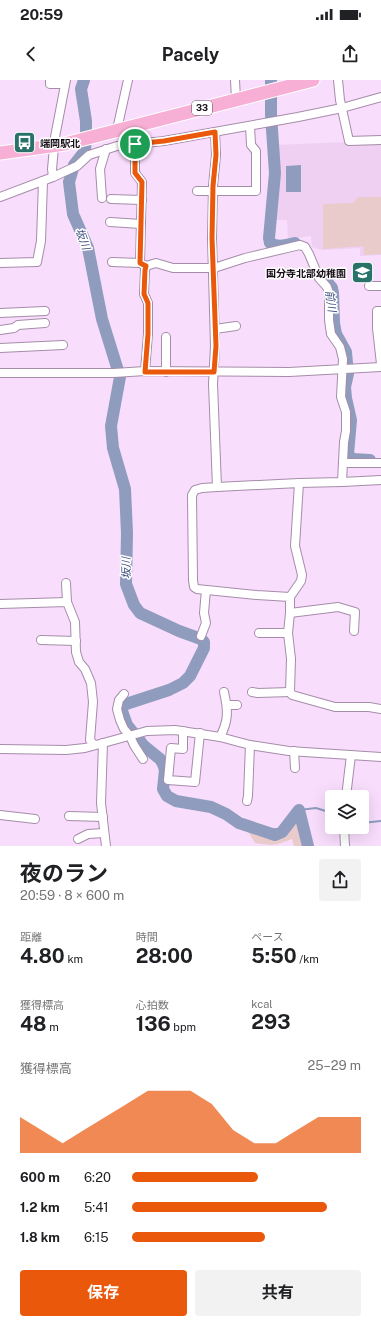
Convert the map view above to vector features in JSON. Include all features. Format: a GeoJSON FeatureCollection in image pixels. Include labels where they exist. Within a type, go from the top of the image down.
{"type":"FeatureCollection","features":[{"type":"Feature","properties":{"kind":"main road","name":"33"},"geometry":{"type":"LineString","coordinates":[[0,153],[86,139],[312,80]]}},
{"type":"Feature","properties":{"kind":"street"},"geometry":{"type":"LineString","coordinates":[[50,80],[50,84],[65,82],[57,128],[52,168],[53,177]]}},
{"type":"Feature","properties":{"kind":"street"},"geometry":{"type":"LineString","coordinates":[[119,130],[118,125],[128,80]]}},
{"type":"Feature","properties":{"kind":"street"},"geometry":{"type":"LineString","coordinates":[[235,80],[236,99]]}},
{"type":"Feature","properties":{"kind":"street"},"geometry":{"type":"LineString","coordinates":[[338,80],[349,141],[381,140]]}},
{"type":"Feature","properties":{"kind":"street"},"geometry":{"type":"LineString","coordinates":[[0,197],[73,168],[89,155],[117,146],[164,141],[250,126],[342,108],[381,97]]}},
{"type":"Feature","properties":{"kind":"street"},"geometry":{"type":"LineString","coordinates":[[196,191],[256,191],[256,150],[252,145],[250,126]]}},
{"type":"Feature","properties":{"kind":"street"},"geometry":{"type":"LineString","coordinates":[[215,132],[216,155],[213,191],[212,238],[216,329],[214,372],[217,487]]}},
{"type":"Feature","properties":{"kind":"street"},"geometry":{"type":"LineString","coordinates":[[135,144],[135,173],[142,182],[141,224],[143,264],[145,270],[144,294],[148,303],[148,334],[145,372]]}},
{"type":"Feature","properties":{"kind":"street"},"geometry":{"type":"LineString","coordinates":[[102,198],[100,169],[106,150]]}},
{"type":"Feature","properties":{"kind":"street"},"geometry":{"type":"LineString","coordinates":[[0,263],[37,262],[41,240],[43,181]]}},
{"type":"Feature","properties":{"kind":"street"},"geometry":{"type":"LineString","coordinates":[[111,199],[142,200]]}},
{"type":"Feature","properties":{"kind":"street"},"geometry":{"type":"LineString","coordinates":[[110,222],[141,224]]}},
{"type":"Feature","properties":{"kind":"street"},"geometry":{"type":"LineString","coordinates":[[112,262],[143,264],[156,263],[173,268],[214,268],[245,258],[300,245],[305,247],[319,278],[327,287],[329,293],[329,320],[331,334],[340,347],[343,359],[341,397],[346,412],[346,431],[342,482]]}},
{"type":"Feature","properties":{"kind":"street"},"geometry":{"type":"LineString","coordinates":[[369,286],[381,286]]}},
{"type":"Feature","properties":{"kind":"street"},"geometry":{"type":"LineString","coordinates":[[0,313],[45,311]]}},
{"type":"Feature","properties":{"kind":"street"},"geometry":{"type":"LineString","coordinates":[[381,311],[377,311],[376,328],[381,364]]}},
{"type":"Feature","properties":{"kind":"street"},"geometry":{"type":"LineString","coordinates":[[0,330],[14,328],[18,325],[45,324]]}},
{"type":"Feature","properties":{"kind":"street"},"geometry":{"type":"LineString","coordinates":[[216,329],[236,326]]}},
{"type":"Feature","properties":{"kind":"street"},"geometry":{"type":"LineString","coordinates":[[166,337],[166,372]]}},
{"type":"Feature","properties":{"kind":"street"},"geometry":{"type":"LineString","coordinates":[[0,348],[63,345]]}},
{"type":"Feature","properties":{"kind":"street"},"geometry":{"type":"LineString","coordinates":[[0,373],[289,372],[381,367]]}},
{"type":"Feature","properties":{"kind":"street"},"geometry":{"type":"LineString","coordinates":[[343,463],[381,463]]}},
{"type":"Feature","properties":{"kind":"street"},"geometry":{"type":"LineString","coordinates":[[290,597],[206,590],[194,587],[192,495],[195,490],[217,487],[381,480]]}},
{"type":"Feature","properties":{"kind":"street"},"geometry":{"type":"LineString","coordinates":[[290,692],[291,659],[288,633],[290,597],[302,581],[295,546],[299,483]]}},
{"type":"Feature","properties":{"kind":"street"},"geometry":{"type":"LineString","coordinates":[[66,582],[67,602],[75,622],[76,652],[79,662],[85,668],[91,683],[93,702],[90,740],[94,745]]}},
{"type":"Feature","properties":{"kind":"street"},"geometry":{"type":"LineString","coordinates":[[201,636],[206,623],[204,613],[206,590]]}},
{"type":"Feature","properties":{"kind":"street"},"geometry":{"type":"LineString","coordinates":[[0,604],[67,602]]}},
{"type":"Feature","properties":{"kind":"street"},"geometry":{"type":"LineString","coordinates":[[290,613],[338,606],[346,608],[355,612],[354,631]]}},
{"type":"Feature","properties":{"kind":"street"},"geometry":{"type":"LineString","coordinates":[[259,633],[288,633]]}},
{"type":"Feature","properties":{"kind":"street"},"geometry":{"type":"LineString","coordinates":[[41,640],[76,641]]}},
{"type":"Feature","properties":{"kind":"street"},"geometry":{"type":"LineString","coordinates":[[220,737],[226,726],[227,705],[224,692]]}},
{"type":"Feature","properties":{"kind":"street"},"geometry":{"type":"LineString","coordinates":[[252,692],[290,692],[292,695],[335,707],[369,707],[381,709]]}},
{"type":"Feature","properties":{"kind":"street"},"geometry":{"type":"LineString","coordinates":[[124,694],[119,700],[117,709],[124,729],[135,735]]}},
{"type":"Feature","properties":{"kind":"street"},"geometry":{"type":"LineString","coordinates":[[227,705],[237,705]]}},
{"type":"Feature","properties":{"kind":"street"},"geometry":{"type":"LineString","coordinates":[[0,749],[66,750],[161,730],[175,730],[220,737],[250,745],[294,751],[381,757]]}},
{"type":"Feature","properties":{"kind":"street"},"geometry":{"type":"LineString","coordinates":[[183,731],[183,749],[171,748],[168,780],[195,782],[200,734]]}},
{"type":"Feature","properties":{"kind":"street"},"geometry":{"type":"LineString","coordinates":[[135,735],[134,745],[143,759]]}},
{"type":"Feature","properties":{"kind":"street"},"geometry":{"type":"LineString","coordinates":[[103,743],[101,803],[106,846]]}},
{"type":"Feature","properties":{"kind":"street"},"geometry":{"type":"LineString","coordinates":[[247,801],[250,745]]}},
{"type":"Feature","properties":{"kind":"street"},"geometry":{"type":"LineString","coordinates":[[294,751],[295,768]]}},
{"type":"Feature","properties":{"kind":"street"},"geometry":{"type":"LineString","coordinates":[[347,790],[351,755]]}},
{"type":"Feature","properties":{"kind":"street"},"geometry":{"type":"LineString","coordinates":[[0,815],[35,819]]}},
{"type":"Feature","properties":{"kind":"street"},"geometry":{"type":"LineString","coordinates":[[69,816],[103,818]]}},
{"type":"Feature","properties":{"kind":"street"},"geometry":{"type":"LineString","coordinates":[[78,839],[88,834],[104,833]]}},
{"type":"Feature","properties":{"kind":"street"},"geometry":{"type":"LineString","coordinates":[[344,834],[345,846]]}},
{"type":"Feature","properties":{"kind":"shaded area"},"geometry":{"type":"Polygon","coordinates":[[[381,142],[381,255],[360,256],[360,248],[321,250],[312,247],[311,236],[288,239],[287,220],[272,220],[276,186],[276,145],[381,142]]]}},
{"type":"Feature","properties":{"kind":"shaded area"},"geometry":{"type":"Polygon","coordinates":[[[358,197],[381,197],[381,254],[364,255],[363,246],[323,249],[323,204],[353,203],[358,197]]]}},
{"type":"Feature","properties":{"kind":"shaded area"},"geometry":{"type":"Polygon","coordinates":[[[297,817],[305,846],[294,846],[292,839],[274,845],[255,843],[247,830],[269,837],[280,837],[297,817]]]}},
{"type":"Feature","properties":{"kind":"water"},"geometry":{"type":"Polygon","coordinates":[[[301,165],[301,192],[286,192],[286,166],[301,165]]]}},
{"type":"Feature","properties":{"kind":"waterway","name":"坂川"},"geometry":{"type":"LineString","coordinates":[[84,80],[81,89],[86,121],[85,151],[74,165],[69,182],[73,214],[88,248],[102,319],[120,377],[111,426],[113,448],[125,489],[127,533],[126,584],[134,605],[140,613],[179,631],[201,639],[204,642],[204,648],[190,676],[183,683],[169,690],[123,705],[122,711],[127,725],[144,746],[160,759],[163,764],[165,770],[163,789],[167,796],[176,801],[211,807],[226,814],[239,823],[275,835],[282,832],[299,810],[308,846]]}},
{"type":"Feature","properties":{"kind":"waterway","name":"前川"},"geometry":{"type":"LineString","coordinates":[[271,80],[271,115],[275,173],[269,238],[270,243],[273,245],[282,246],[295,243]]}},
{"type":"Feature","properties":{"kind":"waterway","name":"前川"},"geometry":{"type":"LineString","coordinates":[[321,275],[332,288],[336,334],[346,352],[348,374],[345,387],[351,420],[348,454],[352,459],[370,460]]}},
{"type":"Feature","properties":{"kind":"waterway"},"geometry":{"type":"LineString","coordinates":[[299,810],[316,808],[325,811]]}},
{"type":"Feature","properties":{"kind":"waterway"},"geometry":{"type":"LineString","coordinates":[[369,822],[381,821]]}},
{"type":"Feature","properties":{"kind":"place","name":"端岡駅北"},"geometry":{"type":"Point","coordinates":[25,143]}},
{"type":"Feature","properties":{"kind":"place","name":"国分寺北部幼稚園"},"geometry":{"type":"Point","coordinates":[362,273]}},
{"type":"Feature","properties":{"kind":"route"},"geometry":{"type":"LineString","coordinates":[[215,132],[216,155],[213,186],[212,238],[216,329],[214,372],[145,372],[148,334],[148,303],[144,294],[146,266],[140,263],[142,182],[135,173],[135,144],[164,141],[215,132]]}}]}
